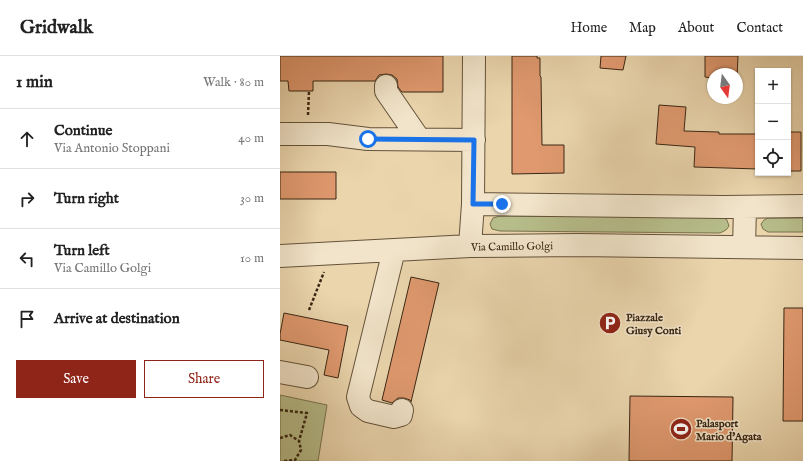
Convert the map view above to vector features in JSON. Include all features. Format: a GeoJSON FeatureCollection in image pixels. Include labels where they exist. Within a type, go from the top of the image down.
{"type":"FeatureCollection","features":[{"type":"Feature","properties":{"kind":"street"},"geometry":{"type":"LineString","coordinates":[[470,246],[473,204],[474,56]]}},
{"type":"Feature","properties":{"kind":"street"},"geometry":{"type":"LineString","coordinates":[[386,86],[386,91],[419,139]]}},
{"type":"Feature","properties":{"kind":"street"},"geometry":{"type":"LineString","coordinates":[[280,134],[328,134],[368,139],[474,140]]}},
{"type":"Feature","properties":{"kind":"street"},"geometry":{"type":"LineString","coordinates":[[473,204],[745,207],[803,206]]}},
{"type":"Feature","properties":{"kind":"street"},"geometry":{"type":"LineString","coordinates":[[744,247],[745,207]]}},
{"type":"Feature","properties":{"kind":"street","name":"Via Camillo Golgi"},"geometry":{"type":"LineString","coordinates":[[280,256],[470,246],[803,248]]}},
{"type":"Feature","properties":{"kind":"street"},"geometry":{"type":"LineString","coordinates":[[394,250],[358,397],[361,406],[368,411],[394,417],[401,415],[402,410]]}},
{"type":"Feature","properties":{"kind":"street"},"geometry":{"type":"LineString","coordinates":[[280,372],[307,377]]}},
{"type":"Feature","properties":{"kind":"path"},"geometry":{"type":"LineString","coordinates":[[308,134],[309,91]]}},
{"type":"Feature","properties":{"kind":"path"},"geometry":{"type":"LineString","coordinates":[[309,310],[326,266]]}},
{"type":"Feature","properties":{"kind":"path"},"geometry":{"type":"LineString","coordinates":[[280,410],[307,413],[299,442],[301,450],[294,460],[284,461],[280,458]]}},
{"type":"Feature","properties":{"kind":"path"},"geometry":{"type":"LineString","coordinates":[[280,438],[290,435],[299,442]]}},
{"type":"Feature","properties":{"kind":"green space"},"geometry":{"type":"Polygon","coordinates":[[[500,216],[722,217],[727,220],[729,226],[726,230],[720,233],[500,231],[492,229],[490,224],[493,218],[500,216]]]}},
{"type":"Feature","properties":{"kind":"green space"},"geometry":{"type":"Polygon","coordinates":[[[768,218],[803,218],[803,232],[768,232],[763,229],[761,224],[768,218]]]}},
{"type":"Feature","properties":{"kind":"green space"},"geometry":{"type":"Polygon","coordinates":[[[280,395],[327,405],[318,461],[280,461],[280,395]]]}},
{"type":"Feature","properties":{"kind":"building"},"geometry":{"type":"Polygon","coordinates":[[[280,56],[443,56],[443,92],[402,92],[398,87],[397,79],[392,75],[386,74],[379,75],[375,81],[313,81],[313,91],[289,91],[288,81],[280,81],[280,56]]]}},
{"type":"Feature","properties":{"kind":"building"},"geometry":{"type":"Polygon","coordinates":[[[512,56],[537,56],[537,58],[540,58],[542,145],[564,145],[564,173],[512,174],[512,56]]]}},
{"type":"Feature","properties":{"kind":"building"},"geometry":{"type":"Polygon","coordinates":[[[601,56],[626,56],[623,70],[600,68],[601,56]]]}},
{"type":"Feature","properties":{"kind":"building"},"geometry":{"type":"Polygon","coordinates":[[[705,56],[738,56],[737,68],[707,68],[707,77],[705,77],[705,56]]]}},
{"type":"Feature","properties":{"kind":"building"},"geometry":{"type":"Polygon","coordinates":[[[659,105],[686,107],[684,131],[719,132],[719,134],[755,134],[755,169],[694,167],[695,147],[656,144],[659,105]]]}},
{"type":"Feature","properties":{"kind":"building"},"geometry":{"type":"Polygon","coordinates":[[[791,132],[801,132],[801,171],[791,171],[791,132]]]}},
{"type":"Feature","properties":{"kind":"building"},"geometry":{"type":"Polygon","coordinates":[[[280,172],[336,172],[336,199],[280,199],[280,172]]]}},
{"type":"Feature","properties":{"kind":"building"},"geometry":{"type":"Polygon","coordinates":[[[411,277],[439,283],[411,402],[410,400],[404,398],[398,398],[392,403],[382,400],[411,277]]]}},
{"type":"Feature","properties":{"kind":"building"},"geometry":{"type":"Polygon","coordinates":[[[784,308],[803,308],[803,421],[783,421],[784,308]]]}},
{"type":"Feature","properties":{"kind":"building"},"geometry":{"type":"Polygon","coordinates":[[[284,313],[348,326],[338,378],[324,375],[329,350],[280,340],[284,313]]]}},
{"type":"Feature","properties":{"kind":"building","name":"Palasport Mario d'Agata"},"geometry":{"type":"Polygon","coordinates":[[[630,396],[733,397],[732,461],[629,461],[630,396]]]}},
{"type":"Feature","properties":{"kind":"place","name":"Piazzale Giusy Conti"},"geometry":{"type":"Point","coordinates":[610,323]}},
{"type":"Feature","properties":{"kind":"place","name":"Palasport Mario d'Agata"},"geometry":{"type":"Point","coordinates":[681,429]}},
{"type":"Feature","properties":{"kind":"route"},"geometry":{"type":"LineString","coordinates":[[368,139],[474,140],[473,204],[502,204]]}}]}
